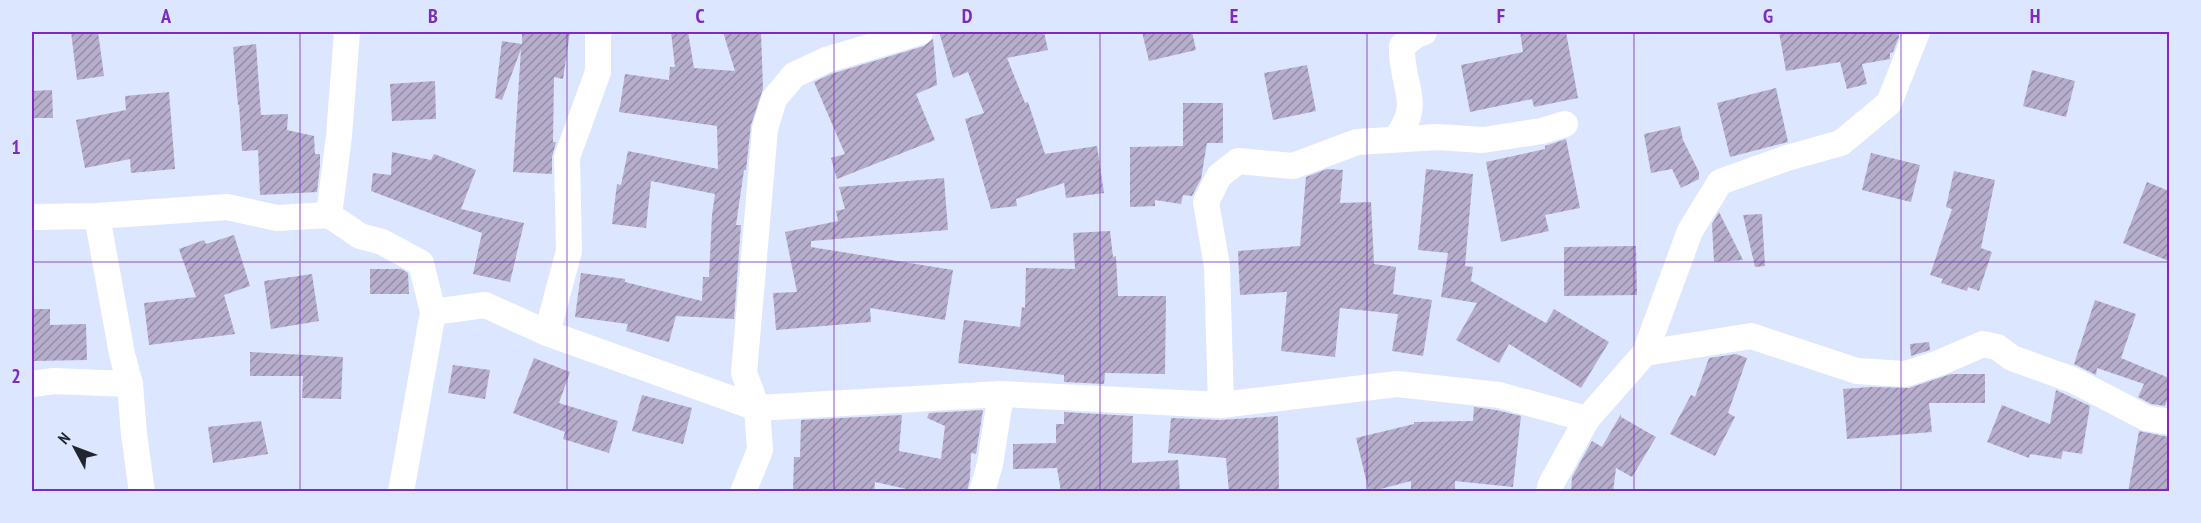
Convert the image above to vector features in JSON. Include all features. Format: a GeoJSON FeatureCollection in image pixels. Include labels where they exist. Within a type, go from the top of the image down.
{"type":"FeatureCollection","features":[{"type":"Feature","properties":{"kind":"street"},"geometry":{"type":"LineString","coordinates":[[329,215],[339,136],[347,32]]}},
{"type":"Feature","properties":{"kind":"street"},"geometry":{"type":"LineString","coordinates":[[547,333],[569,251],[567,157],[598,72],[598,32]]}},
{"type":"Feature","properties":{"kind":"street"},"geometry":{"type":"LineString","coordinates":[[743,492],[760,450],[757,408],[744,373],[765,129],[774,99],[794,75],[826,60],[920,32]]}},
{"type":"Feature","properties":{"kind":"street"},"geometry":{"type":"LineString","coordinates":[[1395,140],[1406,126],[1411,99],[1401,63],[1402,46],[1424,32]]}},
{"type":"Feature","properties":{"kind":"street"},"geometry":{"type":"LineString","coordinates":[[1549,492],[1551,484],[1587,419],[1645,353],[1690,231],[1720,182],[1841,143],[1889,103],[1917,32]]}},
{"type":"Feature","properties":{"kind":"street"},"geometry":{"type":"LineString","coordinates":[[1221,405],[1216,266],[1206,202],[1219,176],[1238,161],[1293,166],[1357,142],[1437,137],[1483,140],[1542,132],[1565,124]]}},
{"type":"Feature","properties":{"kind":"street"},"geometry":{"type":"LineString","coordinates":[[32,217],[97,216],[227,207],[277,218],[329,215],[360,236],[382,242],[421,263],[433,312],[401,492]]}},
{"type":"Feature","properties":{"kind":"street"},"geometry":{"type":"LineString","coordinates":[[97,216],[129,384],[142,492]]}},
{"type":"Feature","properties":{"kind":"street"},"geometry":{"type":"LineString","coordinates":[[433,312],[485,305],[547,333],[757,408],[1001,394],[1221,405],[1397,384],[1499,395],[1587,419]]}},
{"type":"Feature","properties":{"kind":"street"},"geometry":{"type":"LineString","coordinates":[[1645,353],[1752,336],[1857,371],[1905,375],[1983,344],[1997,347],[2012,358],[2073,380],[2146,418],[2169,422]]}},
{"type":"Feature","properties":{"kind":"street"},"geometry":{"type":"LineString","coordinates":[[32,384],[54,381],[129,384]]}},
{"type":"Feature","properties":{"kind":"street"},"geometry":{"type":"LineString","coordinates":[[982,492],[990,464],[1001,394]]}},
{"type":"Feature","properties":{"kind":"building"},"geometry":{"type":"Polygon","coordinates":[[[71,32],[98,32],[104,76],[77,80],[71,32]]]}},
{"type":"Feature","properties":{"kind":"building"},"geometry":{"type":"Polygon","coordinates":[[[522,32],[570,32],[563,79],[554,77],[553,142],[556,142],[552,157],[552,174],[513,172],[521,49],[502,100],[495,98],[502,41],[522,44],[522,32]]]}},
{"type":"Feature","properties":{"kind":"building"},"geometry":{"type":"Polygon","coordinates":[[[671,32],[688,32],[694,68],[735,71],[723,32],[761,32],[763,89],[751,125],[736,225],[741,225],[734,319],[676,316],[669,342],[626,331],[628,324],[575,317],[581,273],[625,279],[625,282],[702,301],[703,277],[709,277],[715,194],[651,181],[646,228],[612,224],[617,184],[621,185],[628,151],[718,169],[717,126],[619,112],[625,74],[669,80],[670,67],[675,67],[671,32]]]}},
{"type":"Feature","properties":{"kind":"building"},"geometry":{"type":"Polygon","coordinates":[[[939,32],[1044,32],[1048,50],[1007,58],[1025,103],[1028,102],[1045,154],[1097,146],[1104,193],[1066,198],[1064,183],[1016,199],[1017,206],[991,209],[965,119],[984,113],[968,72],[953,78],[939,32]]]}},
{"type":"Feature","properties":{"kind":"building"},"geometry":{"type":"Polygon","coordinates":[[[1142,32],[1192,32],[1196,50],[1149,61],[1142,32]]]}},
{"type":"Feature","properties":{"kind":"building"},"geometry":{"type":"Polygon","coordinates":[[[1520,32],[1566,32],[1578,98],[1534,107],[1532,99],[1470,112],[1461,65],[1523,52],[1520,32]]]}},
{"type":"Feature","properties":{"kind":"building"},"geometry":{"type":"Polygon","coordinates":[[[1779,32],[1898,32],[1899,37],[1893,52],[1890,53],[1890,59],[1862,64],[1867,84],[1847,89],[1840,62],[1786,71],[1779,32]]]}},
{"type":"Feature","properties":{"kind":"building"},"geometry":{"type":"Polygon","coordinates":[[[933,39],[937,85],[916,94],[935,140],[837,179],[831,158],[845,154],[814,82],[831,74],[924,46],[933,39]]]}},
{"type":"Feature","properties":{"kind":"building"},"geometry":{"type":"Polygon","coordinates":[[[256,44],[261,115],[288,114],[287,130],[314,136],[315,154],[320,154],[317,192],[260,195],[258,150],[242,151],[233,47],[256,44]]]}},
{"type":"Feature","properties":{"kind":"building"},"geometry":{"type":"Polygon","coordinates":[[[1307,65],[1316,111],[1273,120],[1264,73],[1307,65]]]}},
{"type":"Feature","properties":{"kind":"building"},"geometry":{"type":"Polygon","coordinates":[[[2032,70],[2075,81],[2066,117],[2023,106],[2032,70]]]}},
{"type":"Feature","properties":{"kind":"building"},"geometry":{"type":"Polygon","coordinates":[[[435,81],[436,119],[392,121],[390,84],[435,81]]]}},
{"type":"Feature","properties":{"kind":"building"},"geometry":{"type":"Polygon","coordinates":[[[1776,88],[1788,142],[1730,157],[1717,103],[1776,88]]]}},
{"type":"Feature","properties":{"kind":"building"},"geometry":{"type":"Polygon","coordinates":[[[52,90],[53,118],[32,118],[32,91],[52,90]]]}},
{"type":"Feature","properties":{"kind":"building"},"geometry":{"type":"Polygon","coordinates":[[[169,92],[175,169],[131,173],[130,159],[85,168],[76,120],[126,110],[125,96],[169,92]]]}},
{"type":"Feature","properties":{"kind":"building"},"geometry":{"type":"Polygon","coordinates":[[[1183,103],[1223,103],[1223,143],[1207,143],[1201,179],[1192,196],[1183,195],[1181,204],[1155,200],[1155,206],[1130,207],[1130,147],[1183,146],[1183,103]]]}},
{"type":"Feature","properties":{"kind":"building"},"geometry":{"type":"Polygon","coordinates":[[[1680,126],[1683,140],[1699,172],[1699,179],[1681,188],[1672,169],[1651,173],[1644,134],[1680,126]]]}},
{"type":"Feature","properties":{"kind":"building"},"geometry":{"type":"Polygon","coordinates":[[[1566,139],[1580,208],[1545,215],[1549,231],[1501,242],[1486,162],[1545,149],[1545,146],[1566,139]]]}},
{"type":"Feature","properties":{"kind":"building"},"geometry":{"type":"Polygon","coordinates":[[[392,152],[431,160],[434,154],[476,170],[461,209],[524,223],[510,282],[473,274],[482,233],[371,191],[373,173],[391,175],[392,152]]]}},
{"type":"Feature","properties":{"kind":"building"},"geometry":{"type":"Polygon","coordinates":[[[1871,153],[1920,165],[1911,202],[1862,190],[1871,153]]]}},
{"type":"Feature","properties":{"kind":"building"},"geometry":{"type":"Polygon","coordinates":[[[1327,169],[1343,170],[1340,203],[1371,202],[1374,264],[1396,267],[1393,294],[1432,300],[1423,356],[1392,351],[1398,314],[1340,308],[1335,357],[1281,351],[1287,292],[1240,295],[1238,251],[1300,246],[1306,177],[1327,169]]]}},
{"type":"Feature","properties":{"kind":"building"},"geometry":{"type":"Polygon","coordinates":[[[1426,169],[1473,174],[1465,266],[1473,267],[1471,281],[1546,323],[1554,309],[1609,342],[1581,388],[1509,344],[1499,363],[1456,340],[1477,303],[1441,297],[1448,253],[1418,250],[1426,169]]]}},
{"type":"Feature","properties":{"kind":"building"},"geometry":{"type":"Polygon","coordinates":[[[1954,171],[1995,180],[1981,248],[1992,252],[1979,291],[1968,287],[1967,291],[1941,283],[1943,279],[1930,275],[1952,209],[1946,207],[1954,171]]]}},
{"type":"Feature","properties":{"kind":"building"},"geometry":{"type":"Polygon","coordinates":[[[944,178],[948,230],[811,241],[811,247],[953,270],[945,320],[870,308],[871,322],[776,330],[773,293],[797,292],[785,232],[838,221],[836,211],[845,209],[839,187],[944,178]]]}},
{"type":"Feature","properties":{"kind":"building"},"geometry":{"type":"Polygon","coordinates":[[[2147,182],[2169,191],[2169,261],[2123,243],[2147,182]]]}},
{"type":"Feature","properties":{"kind":"building"},"geometry":{"type":"Polygon","coordinates":[[[1719,212],[1743,260],[1714,262],[1712,224],[1719,212]]]}},
{"type":"Feature","properties":{"kind":"building"},"geometry":{"type":"Polygon","coordinates":[[[1762,214],[1765,266],[1755,267],[1743,215],[1762,214]]]}},
{"type":"Feature","properties":{"kind":"building"},"geometry":{"type":"Polygon","coordinates":[[[1110,231],[1113,257],[1116,256],[1118,296],[1166,296],[1165,374],[1105,373],[1104,384],[1064,382],[1064,375],[958,363],[964,320],[1020,327],[1022,307],[1025,308],[1026,268],[1075,269],[1073,233],[1110,231]]]}},
{"type":"Feature","properties":{"kind":"building"},"geometry":{"type":"Polygon","coordinates":[[[234,235],[250,286],[224,295],[235,334],[149,345],[144,303],[196,297],[179,249],[204,240],[206,244],[234,235]]]}},
{"type":"Feature","properties":{"kind":"building"},"geometry":{"type":"Polygon","coordinates":[[[1636,246],[1637,295],[1564,296],[1564,247],[1636,246]]]}},
{"type":"Feature","properties":{"kind":"building"},"geometry":{"type":"Polygon","coordinates":[[[370,269],[401,269],[408,273],[409,294],[370,294],[370,269]]]}},
{"type":"Feature","properties":{"kind":"building"},"geometry":{"type":"Polygon","coordinates":[[[312,274],[319,321],[271,329],[264,281],[312,274]]]}},
{"type":"Feature","properties":{"kind":"building"},"geometry":{"type":"Polygon","coordinates":[[[2095,300],[2136,314],[2121,358],[2169,378],[2169,394],[2165,406],[2151,404],[2138,397],[2144,384],[2097,368],[2096,375],[2074,364],[2095,300]]]}},
{"type":"Feature","properties":{"kind":"building"},"geometry":{"type":"Polygon","coordinates":[[[32,309],[50,309],[50,325],[86,324],[87,360],[32,361],[32,309]]]}},
{"type":"Feature","properties":{"kind":"building"},"geometry":{"type":"Polygon","coordinates":[[[1929,342],[1930,350],[1911,356],[1910,344],[1929,342]]]}},
{"type":"Feature","properties":{"kind":"building"},"geometry":{"type":"Polygon","coordinates":[[[250,352],[343,357],[341,399],[302,398],[303,376],[250,376],[250,352]]]}},
{"type":"Feature","properties":{"kind":"building"},"geometry":{"type":"Polygon","coordinates":[[[1736,354],[1747,358],[1728,413],[1735,417],[1715,456],[1670,434],[1691,395],[1695,397],[1709,358],[1736,354]]]}},
{"type":"Feature","properties":{"kind":"building"},"geometry":{"type":"Polygon","coordinates":[[[534,358],[570,372],[559,403],[618,421],[609,453],[563,439],[565,432],[513,413],[534,358]]]}},
{"type":"Feature","properties":{"kind":"building"},"geometry":{"type":"Polygon","coordinates":[[[453,365],[490,370],[485,399],[448,393],[453,365]]]}},
{"type":"Feature","properties":{"kind":"building"},"geometry":{"type":"Polygon","coordinates":[[[1951,374],[1985,374],[1985,403],[1929,403],[1932,432],[1847,439],[1843,389],[1909,388],[1951,374]]]}},
{"type":"Feature","properties":{"kind":"building"},"geometry":{"type":"Polygon","coordinates":[[[2056,390],[2090,406],[2082,454],[2063,451],[2061,459],[2030,454],[2029,458],[1987,442],[2002,405],[2050,424],[2056,390]]]}},
{"type":"Feature","properties":{"kind":"building"},"geometry":{"type":"Polygon","coordinates":[[[642,395],[692,408],[683,444],[632,431],[642,395]]]}},
{"type":"Feature","properties":{"kind":"building"},"geometry":{"type":"Polygon","coordinates":[[[1474,407],[1521,416],[1513,487],[1455,481],[1455,492],[1411,492],[1411,481],[1369,492],[1356,438],[1414,424],[1414,422],[1473,421],[1474,407]]]}},
{"type":"Feature","properties":{"kind":"building"},"geometry":{"type":"Polygon","coordinates":[[[983,410],[976,454],[971,453],[967,492],[920,492],[875,482],[874,492],[793,492],[794,457],[800,457],[801,420],[902,415],[899,451],[941,459],[945,426],[927,418],[929,413],[983,410]]]}},
{"type":"Feature","properties":{"kind":"building"},"geometry":{"type":"Polygon","coordinates":[[[1064,412],[1133,416],[1132,463],[1178,460],[1180,492],[1061,492],[1057,468],[1013,469],[1013,444],[1056,443],[1056,424],[1064,424],[1064,412]]]}},
{"type":"Feature","properties":{"kind":"building"},"geometry":{"type":"Polygon","coordinates":[[[1621,414],[1621,417],[1656,437],[1632,477],[1616,468],[1613,492],[1571,492],[1572,477],[1592,441],[1602,447],[1621,414]]]}},
{"type":"Feature","properties":{"kind":"building"},"geometry":{"type":"Polygon","coordinates":[[[1278,416],[1279,492],[1229,492],[1226,458],[1168,453],[1171,418],[1220,420],[1278,416]]]}},
{"type":"Feature","properties":{"kind":"building"},"geometry":{"type":"Polygon","coordinates":[[[261,421],[268,454],[213,463],[208,427],[261,421]]]}},
{"type":"Feature","properties":{"kind":"building"},"geometry":{"type":"Polygon","coordinates":[[[2139,431],[2169,437],[2169,492],[2128,492],[2139,431]]]}}]}
